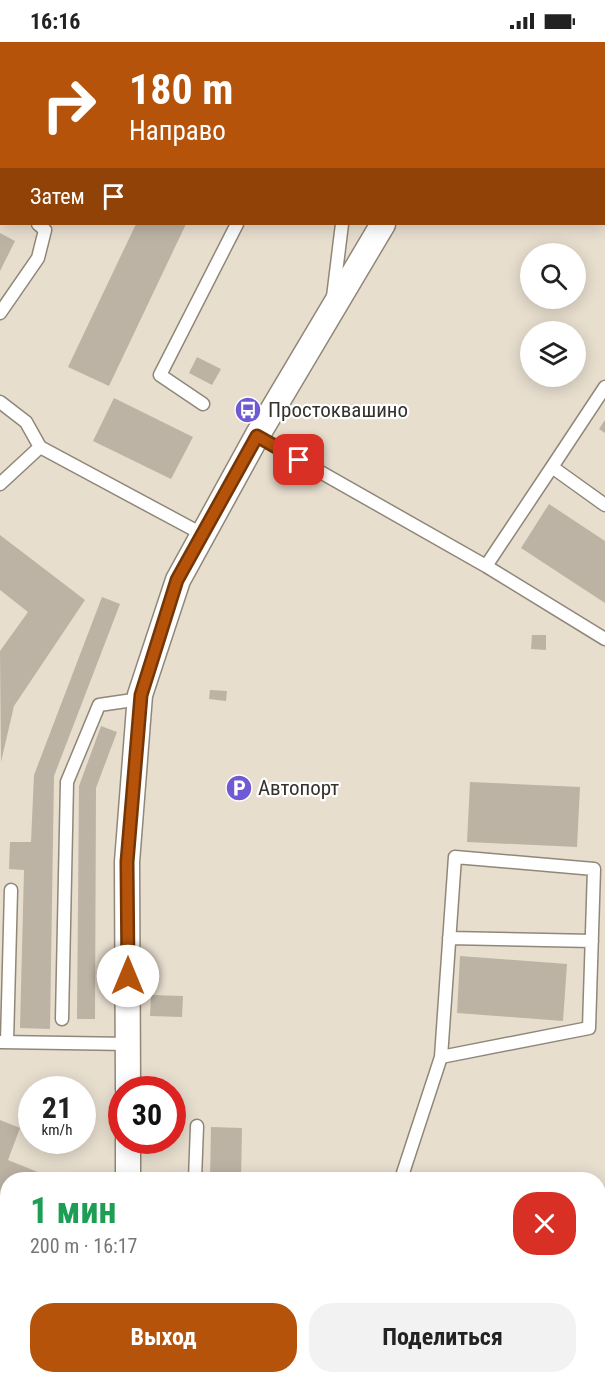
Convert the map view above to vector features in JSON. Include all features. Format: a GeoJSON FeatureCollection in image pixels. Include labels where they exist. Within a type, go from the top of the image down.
{"type":"FeatureCollection","features":[{"type":"Feature","properties":{"kind":"street"},"geometry":{"type":"LineString","coordinates":[[128,1076],[127,862],[140,699],[177,580],[257,436],[382,225]]}},
{"type":"Feature","properties":{"kind":"street"},"geometry":{"type":"LineString","coordinates":[[128,1154],[128,1172]]}},
{"type":"Feature","properties":{"kind":"lane"},"geometry":{"type":"LineString","coordinates":[[0,313],[38,258],[45,231],[39,225]]}},
{"type":"Feature","properties":{"kind":"lane"},"geometry":{"type":"LineString","coordinates":[[203,404],[160,375],[236,225]]}},
{"type":"Feature","properties":{"kind":"lane"},"geometry":{"type":"LineString","coordinates":[[331,314],[342,225]]}},
{"type":"Feature","properties":{"kind":"lane"},"geometry":{"type":"LineString","coordinates":[[486,566],[605,387]]}},
{"type":"Feature","properties":{"kind":"lane"},"geometry":{"type":"LineString","coordinates":[[0,402],[26,422],[40,447],[202,534]]}},
{"type":"Feature","properties":{"kind":"lane"},"geometry":{"type":"LineString","coordinates":[[257,436],[486,566],[605,639]]}},
{"type":"Feature","properties":{"kind":"lane"},"geometry":{"type":"LineString","coordinates":[[0,484],[40,447]]}},
{"type":"Feature","properties":{"kind":"lane"},"geometry":{"type":"LineString","coordinates":[[552,467],[605,505]]}},
{"type":"Feature","properties":{"kind":"lane"},"geometry":{"type":"LineString","coordinates":[[62,1019],[67,782],[99,705],[140,699]]}},
{"type":"Feature","properties":{"kind":"lane"},"geometry":{"type":"LineString","coordinates":[[403,1172],[441,1057],[455,857],[594,869],[589,1028],[441,1057]]}},
{"type":"Feature","properties":{"kind":"lane"},"geometry":{"type":"LineString","coordinates":[[11,890],[3,1042],[129,1044]]}},
{"type":"Feature","properties":{"kind":"lane"},"geometry":{"type":"LineString","coordinates":[[449,938],[592,942]]}},
{"type":"Feature","properties":{"kind":"lane"},"geometry":{"type":"LineString","coordinates":[[195,1172],[197,1126]]}},
{"type":"Feature","properties":{"kind":"building"},"geometry":{"type":"Polygon","coordinates":[[[136,225],[186,225],[109,386],[68,367],[136,225]]]}},
{"type":"Feature","properties":{"kind":"building"},"geometry":{"type":"Polygon","coordinates":[[[0,233],[15,241],[0,271],[0,233]]]}},
{"type":"Feature","properties":{"kind":"building"},"geometry":{"type":"Polygon","coordinates":[[[197,357],[221,369],[212,385],[189,373],[197,357]]]}},
{"type":"Feature","properties":{"kind":"building"},"geometry":{"type":"Polygon","coordinates":[[[114,398],[193,437],[171,479],[93,441],[114,398]]]}},
{"type":"Feature","properties":{"kind":"building"},"geometry":{"type":"Polygon","coordinates":[[[605,420],[605,433],[599,429],[605,420]]]}},
{"type":"Feature","properties":{"kind":"building"},"geometry":{"type":"Polygon","coordinates":[[[549,504],[605,541],[605,603],[521,548],[549,504]]]}},
{"type":"Feature","properties":{"kind":"building"},"geometry":{"type":"Polygon","coordinates":[[[0,535],[85,600],[14,706],[1,762],[0,651],[28,612],[0,590],[0,535]]]}},
{"type":"Feature","properties":{"kind":"building"},"geometry":{"type":"Polygon","coordinates":[[[102,597],[120,604],[54,776],[50,1029],[20,1028],[24,870],[9,869],[10,842],[31,842],[34,775],[102,597]]]}},
{"type":"Feature","properties":{"kind":"building"},"geometry":{"type":"Polygon","coordinates":[[[532,635],[546,635],[546,650],[531,649],[532,635]]]}},
{"type":"Feature","properties":{"kind":"building"},"geometry":{"type":"Polygon","coordinates":[[[210,690],[227,691],[226,701],[209,699],[210,690]]]}},
{"type":"Feature","properties":{"kind":"building"},"geometry":{"type":"Polygon","coordinates":[[[101,726],[117,732],[96,788],[95,1019],[77,1019],[79,786],[101,726]]]}},
{"type":"Feature","properties":{"kind":"building"},"geometry":{"type":"Polygon","coordinates":[[[470,782],[580,787],[577,847],[467,842],[470,782]]]}},
{"type":"Feature","properties":{"kind":"building"},"geometry":{"type":"Polygon","coordinates":[[[460,956],[567,964],[563,1021],[457,1013],[460,956]]]}},
{"type":"Feature","properties":{"kind":"building"},"geometry":{"type":"Polygon","coordinates":[[[151,995],[183,996],[182,1017],[150,1016],[151,995]]]}},
{"type":"Feature","properties":{"kind":"building"},"geometry":{"type":"Polygon","coordinates":[[[0,1120],[18,1127],[8,1160],[38,1172],[0,1172],[0,1120]]]}},
{"type":"Feature","properties":{"kind":"building"},"geometry":{"type":"Polygon","coordinates":[[[211,1127],[242,1128],[241,1172],[210,1172],[211,1127]]]}},
{"type":"Feature","properties":{"kind":"place","name":"Простоквашино"},"geometry":{"type":"Point","coordinates":[248,410]}},
{"type":"Feature","properties":{"kind":"place","name":"Автопорт"},"geometry":{"type":"Point","coordinates":[239,788]}},
{"type":"Feature","properties":{"kind":"route"},"geometry":{"type":"LineString","coordinates":[[128,976],[127,862],[140,699],[163,622],[177,580],[257,436],[299,460]]}}]}
